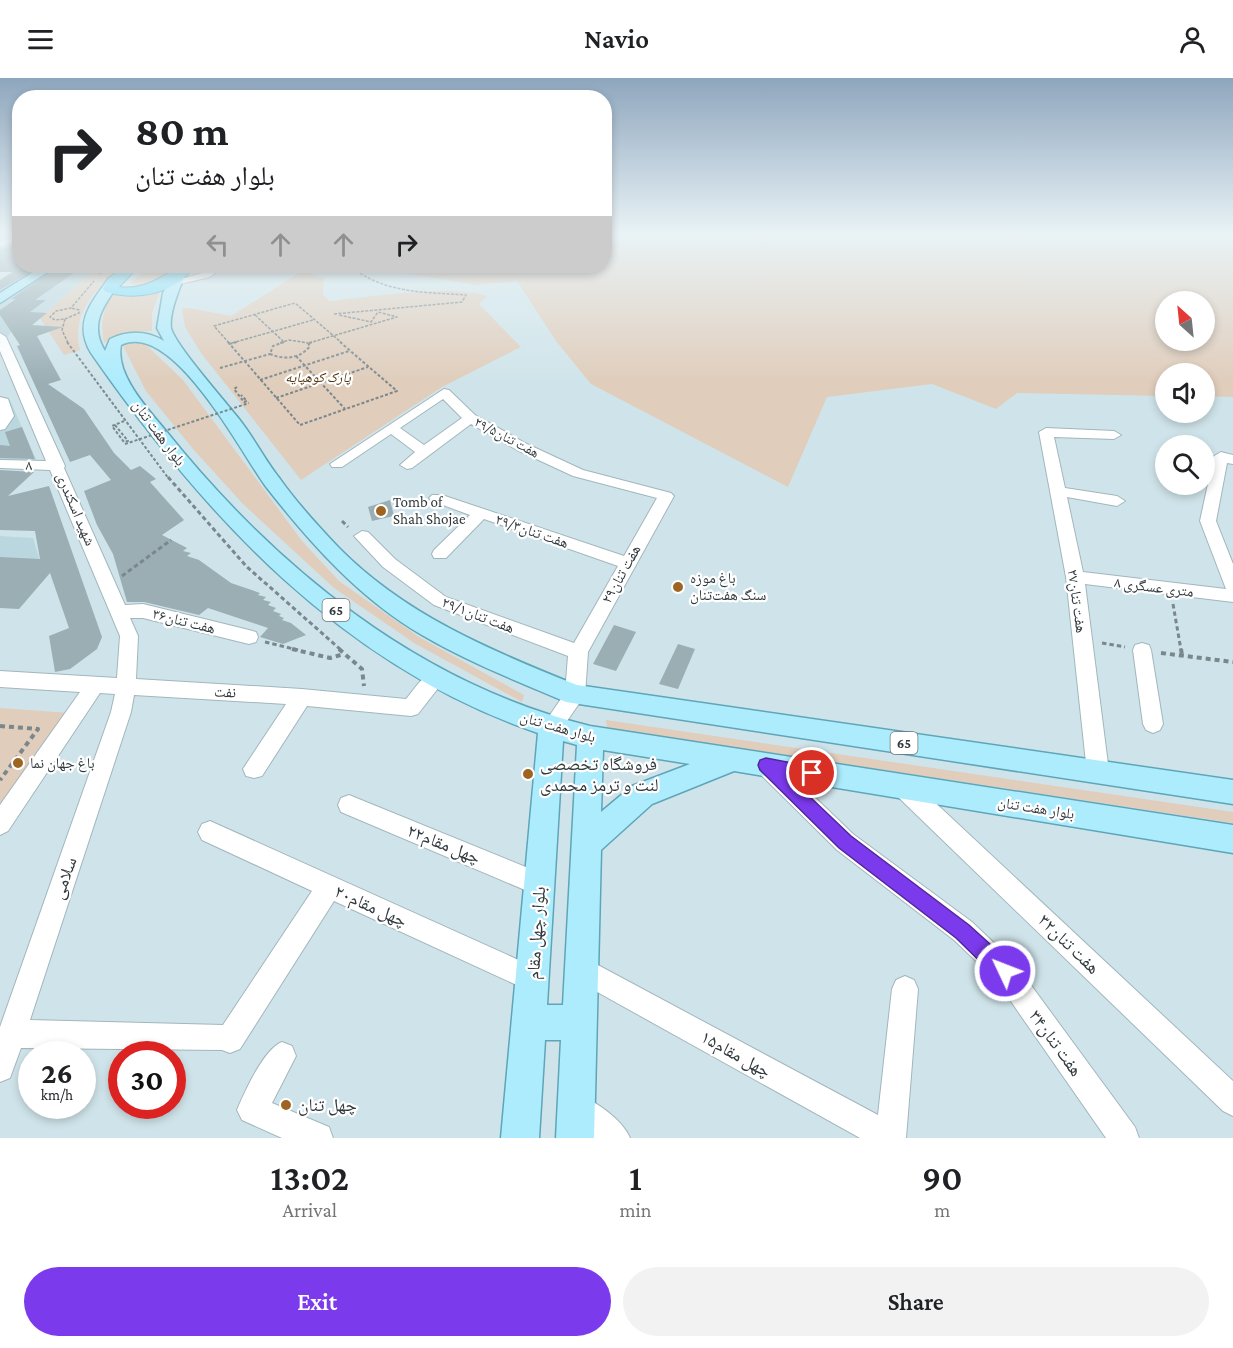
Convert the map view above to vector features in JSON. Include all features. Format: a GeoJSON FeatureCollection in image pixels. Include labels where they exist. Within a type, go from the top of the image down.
{"type":"FeatureCollection","features":[{"type":"Feature","properties":{"kind":"highway"},"geometry":{"type":"LineString","coordinates":[[113,284],[111,289],[121,293],[155,289],[163,284]]}},
{"type":"Feature","properties":{"kind":"main road"},"geometry":{"type":"LineString","coordinates":[[0,299],[22,284]]}},
{"type":"Feature","properties":{"kind":"main road","name":"بلوار هفت تنان"},"geometry":{"type":"LineString","coordinates":[[112,284],[93,314],[89,332],[100,355],[118,376],[181,464],[278,563],[359,628],[435,678],[529,721],[591,737],[1233,839]]}},
{"type":"Feature","properties":{"kind":"main road","name":"65"},"geometry":{"type":"LineString","coordinates":[[176,284],[165,311],[164,328],[181,357],[239,430],[273,483],[332,553],[367,585],[428,628],[490,660],[575,695],[1233,792]]}},
{"type":"Feature","properties":{"kind":"main road"},"geometry":{"type":"LineString","coordinates":[[118,376],[112,347],[115,342],[123,338],[146,337],[181,357]]}},
{"type":"Feature","properties":{"kind":"main road","name":"بلوار چهل مقام"},"geometry":{"type":"LineString","coordinates":[[520,1138],[551,728]]}},
{"type":"Feature","properties":{"kind":"main road"},"geometry":{"type":"LineString","coordinates":[[576,1123],[591,737]]}},
{"type":"Feature","properties":{"kind":"main road"},"geometry":{"type":"LineString","coordinates":[[588,841],[642,795],[733,760]]}},
{"type":"Feature","properties":{"kind":"main road"},"geometry":{"type":"LineString","coordinates":[[529,1022],[579,1023]]}},
{"type":"Feature","properties":{"kind":"street","name":"شهید اسکندری"},"geometry":{"type":"LineString","coordinates":[[0,336],[58,466],[129,636],[126,687]]}},
{"type":"Feature","properties":{"kind":"street","name":"۲۹/۵هفت تنان"},"geometry":{"type":"LineString","coordinates":[[338,464],[444,393],[470,418],[522,447],[578,473],[666,496]]}},
{"type":"Feature","properties":{"kind":"street"},"geometry":{"type":"LineString","coordinates":[[0,401],[3,402],[4,421],[33,409]]}},
{"type":"Feature","properties":{"kind":"street"},"geometry":{"type":"LineString","coordinates":[[407,465],[470,418]]}},
{"type":"Feature","properties":{"kind":"street"},"geometry":{"type":"LineString","coordinates":[[391,428],[424,452]]}},
{"type":"Feature","properties":{"kind":"street","name":"هفت تنان۲۷"},"geometry":{"type":"LineString","coordinates":[[1098,772],[1075,577],[1046,432],[1114,435]]}},
{"type":"Feature","properties":{"kind":"street"},"geometry":{"type":"LineString","coordinates":[[1233,460],[1221,456],[1208,521],[1233,586]]}},
{"type":"Feature","properties":{"kind":"street","name":"۸"},"geometry":{"type":"LineString","coordinates":[[0,464],[58,466]]}},
{"type":"Feature","properties":{"kind":"street"},"geometry":{"type":"LineString","coordinates":[[1057,491],[1117,501]]}},
{"type":"Feature","properties":{"kind":"street","name":"هفت تنان۲۹"},"geometry":{"type":"LineString","coordinates":[[578,652],[666,496]]}},
{"type":"Feature","properties":{"kind":"street","name":"۲۹/۳هفت تنان"},"geometry":{"type":"LineString","coordinates":[[437,498],[627,563]]}},
{"type":"Feature","properties":{"kind":"street"},"geometry":{"type":"LineString","coordinates":[[440,554],[481,513]]}},
{"type":"Feature","properties":{"kind":"street","name":"۲۹/۱هفت تنان"},"geometry":{"type":"LineString","coordinates":[[355,532],[389,563],[440,601],[578,652]]}},
{"type":"Feature","properties":{"kind":"street","name":"۸ متری عسگری"},"geometry":{"type":"LineString","coordinates":[[1075,577],[1233,596]]}},
{"type":"Feature","properties":{"kind":"street","name":"هفت تنان۳۶"},"geometry":{"type":"LineString","coordinates":[[119,612],[143,611],[249,637]]}},
{"type":"Feature","properties":{"kind":"street"},"geometry":{"type":"LineString","coordinates":[[1142,650],[1153,724]]}},
{"type":"Feature","properties":{"kind":"street"},"geometry":{"type":"LineString","coordinates":[[551,728],[575,695],[578,652]]}},
{"type":"Feature","properties":{"kind":"street","name":"نفت"},"geometry":{"type":"LineString","coordinates":[[0,679],[302,697],[411,708],[435,678]]}},
{"type":"Feature","properties":{"kind":"street"},"geometry":{"type":"LineString","coordinates":[[0,824],[95,685]]}},
{"type":"Feature","properties":{"kind":"street","name":"سلامی"},"geometry":{"type":"LineString","coordinates":[[0,1068],[121,712],[126,687]]}},
{"type":"Feature","properties":{"kind":"street"},"geometry":{"type":"LineString","coordinates":[[254,769],[302,697]]}},
{"type":"Feature","properties":{"kind":"street","name":"هفت تنان۳۴"},"geometry":{"type":"LineString","coordinates":[[766,765],[845,842],[963,931],[1005,971],[1124,1138]]}},
{"type":"Feature","properties":{"kind":"street","name":"هفت تنان۳۲"},"geometry":{"type":"LineString","coordinates":[[904,788],[1233,1101]]}},
{"type":"Feature","properties":{"kind":"street","name":"چهل مقام۲۲"},"geometry":{"type":"LineString","coordinates":[[350,805],[539,884]]}},
{"type":"Feature","properties":{"kind":"street","name":"چهل مقام۲۰"},"geometry":{"type":"LineString","coordinates":[[210,832],[532,979]]}},
{"type":"Feature","properties":{"kind":"street"},"geometry":{"type":"LineString","coordinates":[[11,1034],[224,1038],[328,886]]}},
{"type":"Feature","properties":{"kind":"street","name":"چهل مقام۱۵"},"geometry":{"type":"LineString","coordinates":[[582,969],[890,1138]]}},
{"type":"Feature","properties":{"kind":"street"},"geometry":{"type":"LineString","coordinates":[[890,1138],[905,989]]}},
{"type":"Feature","properties":{"kind":"street"},"geometry":{"type":"LineString","coordinates":[[282,1056],[252,1110],[318,1138]]}},
{"type":"Feature","properties":{"kind":"street"},"geometry":{"type":"LineString","coordinates":[[576,1123],[615,1138]]}},
{"type":"Feature","properties":{"kind":"path"},"geometry":{"type":"LineString","coordinates":[[270,354],[273,346],[283,341],[296,339],[309,343],[397,317],[378,312],[370,322],[334,314],[442,306],[462,302],[466,296],[404,293],[377,284]]}},
{"type":"Feature","properties":{"kind":"path"},"geometry":{"type":"LineString","coordinates":[[295,303],[333,336],[397,391],[300,425],[214,326],[295,303]]}},
{"type":"Feature","properties":{"kind":"path"},"geometry":{"type":"LineString","coordinates":[[65,320],[79,313],[79,310],[71,308]]}},
{"type":"Feature","properties":{"kind":"path"},"geometry":{"type":"LineString","coordinates":[[255,315],[283,341]]}},
{"type":"Feature","properties":{"kind":"path"},"geometry":{"type":"LineString","coordinates":[[229,344],[314,320]]}},
{"type":"Feature","properties":{"kind":"path"},"geometry":{"type":"LineString","coordinates":[[220,368],[270,354],[279,358],[296,356],[309,350],[309,343]]}},
{"type":"Feature","properties":{"kind":"path"},"geometry":{"type":"LineString","coordinates":[[260,380],[350,351]]}},
{"type":"Feature","properties":{"kind":"path"},"geometry":{"type":"LineString","coordinates":[[296,356],[345,409]]}},
{"type":"Feature","properties":{"kind":"path"},"geometry":{"type":"LineString","coordinates":[[276,398],[369,367]]}},
{"type":"Feature","properties":{"kind":"path"},"geometry":{"type":"LineString","coordinates":[[124,421],[112,426],[124,442],[128,441],[116,425],[112,426],[125,444],[249,403],[237,387],[234,389],[244,402],[247,401],[241,394]]}},
{"type":"Feature","properties":{"kind":"path"},"geometry":{"type":"LineString","coordinates":[[342,520],[355,532]]}},
{"type":"Feature","properties":{"kind":"path"},"geometry":{"type":"LineString","coordinates":[[108,585],[171,540]]}},
{"type":"Feature","properties":{"kind":"path"},"geometry":{"type":"LineString","coordinates":[[1170,589],[1182,656]]}},
{"type":"Feature","properties":{"kind":"path"},"geometry":{"type":"LineString","coordinates":[[249,637],[330,658],[344,654]]}},
{"type":"Feature","properties":{"kind":"path"},"geometry":{"type":"LineString","coordinates":[[0,726],[38,729],[0,780]]}},
{"type":"Feature","properties":{"kind":"shaded area"},"geometry":{"type":"Polygon","coordinates":[[[0,284],[78,284],[32,325],[11,332],[0,347],[0,284]]]}},
{"type":"Feature","properties":{"kind":"shaded area"},"geometry":{"type":"Polygon","coordinates":[[[0,399],[10,400],[38,464],[0,463],[0,399]]]}},
{"type":"Feature","properties":{"kind":"shaded area"},"geometry":{"type":"Polygon","coordinates":[[[0,536],[33,538],[42,568],[0,566],[0,536]]]}},
{"type":"Feature","properties":{"kind":"green space"},"geometry":{"type":"Polygon","coordinates":[[[78,284],[103,284],[82,313],[78,336],[80,350],[64,355],[40,318],[78,284]]]}},
{"type":"Feature","properties":{"kind":"green space","name":"پارک کوهپایه"},"geometry":{"type":"Polygon","coordinates":[[[281,284],[324,284],[323,294],[329,301],[431,291],[471,293],[487,296],[479,304],[521,347],[442,387],[301,480],[201,353],[185,327],[182,309],[188,308],[231,316],[281,284]]]}},
{"type":"Feature","properties":{"kind":"green space"},"geometry":{"type":"Polygon","coordinates":[[[519,284],[1233,284],[1233,397],[1215,396],[1215,363],[1155,363],[1155,396],[1017,393],[996,409],[932,384],[827,397],[788,487],[591,384],[556,341],[519,284]]]}},
{"type":"Feature","properties":{"kind":"green space"},"geometry":{"type":"Polygon","coordinates":[[[160,292],[152,312],[152,331],[124,332],[104,343],[103,318],[106,306],[113,295],[141,296],[160,292]]]}},
{"type":"Feature","properties":{"kind":"green space"},"geometry":{"type":"Polygon","coordinates":[[[140,339],[183,380],[302,541],[339,581],[419,637],[524,695],[522,702],[414,643],[334,588],[243,504],[193,449],[146,391],[122,344],[140,339]]]}},
{"type":"Feature","properties":{"kind":"green space","name":"باغ جهان نما"},"geometry":{"type":"Polygon","coordinates":[[[0,708],[70,713],[0,813],[0,708]]]}},
{"type":"Feature","properties":{"kind":"green space"},"geometry":{"type":"Polygon","coordinates":[[[606,720],[1233,812],[1233,823],[607,728],[606,720]]]}},
{"type":"Feature","properties":{"kind":"building"},"geometry":{"type":"Polygon","coordinates":[[[0,284],[9,284],[0,290],[0,284]]]}},
{"type":"Feature","properties":{"kind":"building"},"geometry":{"type":"Polygon","coordinates":[[[32,284],[57,284],[35,300],[46,300],[30,312],[47,313],[32,325],[63,327],[37,336],[61,380],[48,384],[84,409],[114,453],[131,470],[140,466],[156,479],[150,482],[184,520],[162,535],[187,548],[183,551],[191,553],[187,556],[199,560],[231,583],[266,597],[263,600],[271,602],[268,605],[276,608],[273,611],[281,614],[279,616],[284,618],[282,620],[291,623],[306,635],[283,644],[260,637],[268,628],[208,608],[199,615],[144,602],[127,602],[113,554],[97,525],[84,491],[111,480],[90,455],[70,462],[17,346],[20,345],[0,315],[0,310],[32,284]]]}},
{"type":"Feature","properties":{"kind":"building"},"geometry":{"type":"Polygon","coordinates":[[[22,427],[35,459],[0,458],[0,445],[10,446],[5,432],[22,427]]]}},
{"type":"Feature","properties":{"kind":"building"},"geometry":{"type":"Polygon","coordinates":[[[0,470],[34,472],[8,496],[49,486],[102,637],[97,649],[70,669],[55,672],[49,636],[69,628],[50,573],[19,609],[0,608],[0,557],[40,559],[35,531],[0,530],[0,470]]]}},
{"type":"Feature","properties":{"kind":"building","name":"Tomb of Shah Shojae"},"geometry":{"type":"Polygon","coordinates":[[[390,500],[394,516],[372,521],[368,507],[390,500]]]}},
{"type":"Feature","properties":{"kind":"building"},"geometry":{"type":"Polygon","coordinates":[[[614,625],[636,632],[616,671],[593,664],[614,625]]]}},
{"type":"Feature","properties":{"kind":"building"},"geometry":{"type":"Polygon","coordinates":[[[678,644],[695,649],[678,689],[659,684],[678,644]]]}},
{"type":"Feature","properties":{"kind":"place","name":"Tomb of Shah Shojae"},"geometry":{"type":"Point","coordinates":[381,511]}},
{"type":"Feature","properties":{"kind":"place","name":"باغ‌ موزه سنگ هفت‌تنان"},"geometry":{"type":"Point","coordinates":[678,587]}},
{"type":"Feature","properties":{"kind":"place","name":"باغ جهان نما"},"geometry":{"type":"Point","coordinates":[18,763]}},
{"type":"Feature","properties":{"kind":"place","name":"فروشگاه تخصصی لنت و ترمز محمدی"},"geometry":{"type":"Point","coordinates":[528,774]}},
{"type":"Feature","properties":{"kind":"place","name":"چهل تنان"},"geometry":{"type":"Point","coordinates":[286,1105]}},
{"type":"Feature","properties":{"kind":"route"},"geometry":{"type":"LineString","coordinates":[[812,773],[766,765],[845,842],[925,905],[963,931],[1005,971]]}}]}
